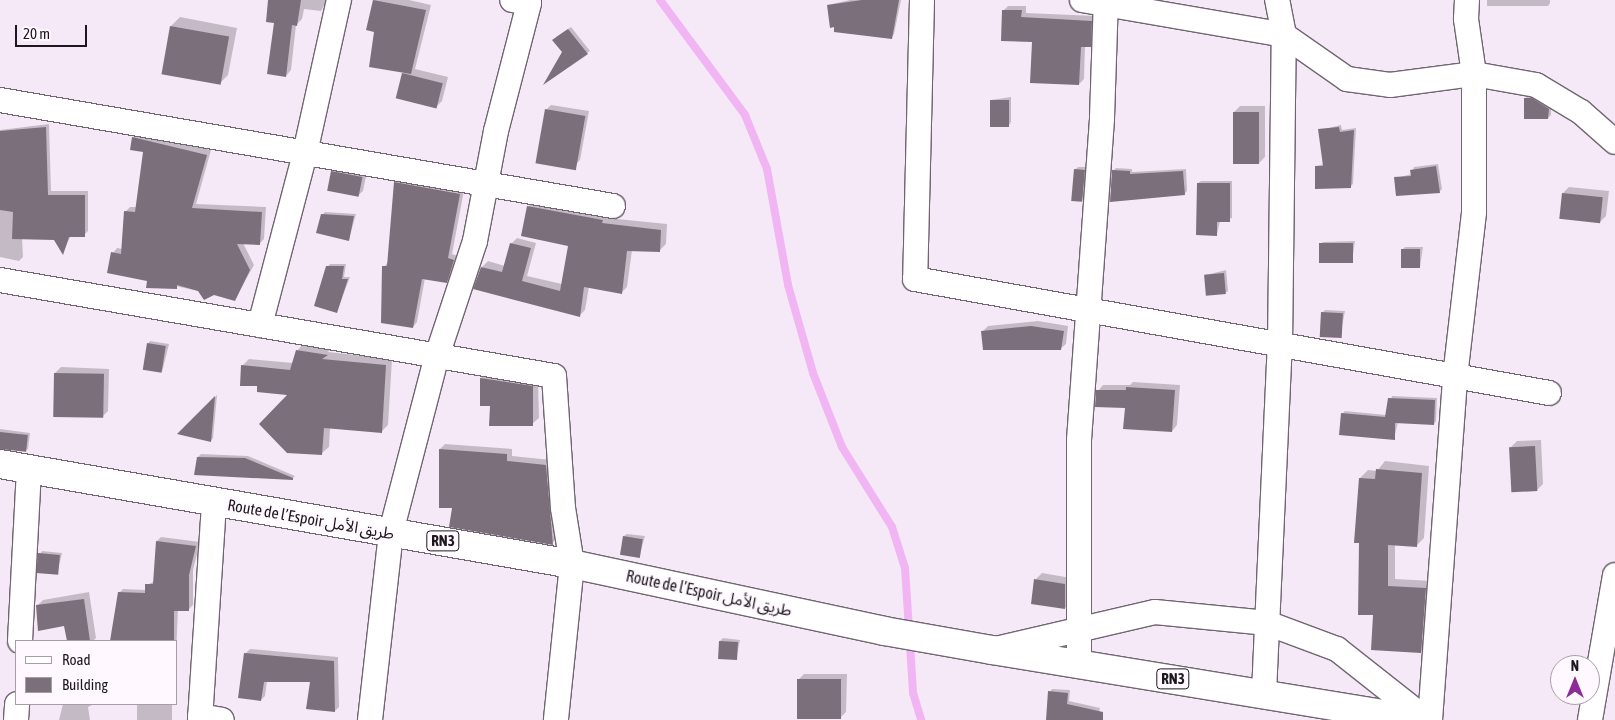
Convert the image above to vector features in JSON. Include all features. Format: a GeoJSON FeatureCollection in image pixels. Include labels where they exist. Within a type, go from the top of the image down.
{"type":"FeatureCollection","features":[{"type":"Feature","properties":{"kind":"highway","name":"Route de l’Espoir طريق الأمل"},"geometry":{"type":"LineString","coordinates":[[0,464],[572,564],[884,631],[1418,720]]}},
{"type":"Feature","properties":{"kind":"street"},"geometry":{"type":"LineString","coordinates":[[260,325],[305,153],[340,0]]}},
{"type":"Feature","properties":{"kind":"street"},"geometry":{"type":"LineString","coordinates":[[370,720],[391,532],[438,356],[474,242],[529,3],[512,0]]}},
{"type":"Feature","properties":{"kind":"street"},"geometry":{"type":"LineString","coordinates":[[922,0],[915,279],[1088,312],[1549,393]]}},
{"type":"Feature","properties":{"kind":"street"},"geometry":{"type":"LineString","coordinates":[[1082,0],[1105,2],[1284,35],[1347,79],[1390,85],[1474,74],[1536,85],[1582,112],[1615,142]]}},
{"type":"Feature","properties":{"kind":"street"},"geometry":{"type":"LineString","coordinates":[[1264,693],[1280,346],[1284,35],[1277,0]]}},
{"type":"Feature","properties":{"kind":"street"},"geometry":{"type":"LineString","coordinates":[[1428,720],[1455,377],[1474,212],[1474,74],[1466,19],[1467,0]]}},
{"type":"Feature","properties":{"kind":"street"},"geometry":{"type":"LineString","coordinates":[[1079,665],[1079,440],[1102,118],[1105,2]]}},
{"type":"Feature","properties":{"kind":"street"},"geometry":{"type":"LineString","coordinates":[[0,100],[612,206]]}},
{"type":"Feature","properties":{"kind":"street"},"geometry":{"type":"LineString","coordinates":[[0,280],[554,376],[563,508],[572,564],[556,720]]}},
{"type":"Feature","properties":{"kind":"street"},"geometry":{"type":"LineString","coordinates":[[20,640],[29,469]]}},
{"type":"Feature","properties":{"kind":"street"},"geometry":{"type":"LineString","coordinates":[[207,719],[214,502]]}},
{"type":"Feature","properties":{"kind":"street"},"geometry":{"type":"LineString","coordinates":[[1590,720],[1615,575]]}},
{"type":"Feature","properties":{"kind":"street"},"geometry":{"type":"LineString","coordinates":[[992,650],[1154,612],[1267,623],[1337,649],[1428,720]]}},
{"type":"Feature","properties":{"kind":"street"},"geometry":{"type":"LineString","coordinates":[[16,720],[17,705]]}},
{"type":"Feature","properties":{"kind":"building"},"geometry":{"type":"Polygon","coordinates":[[[268,0],[301,0],[297,26],[292,25],[286,77],[267,74],[274,23],[266,22],[268,0]]]}},
{"type":"Feature","properties":{"kind":"building"},"geometry":{"type":"Polygon","coordinates":[[[373,0],[426,10],[411,74],[369,67],[374,32],[366,30],[373,0]]]}},
{"type":"Feature","properties":{"kind":"building"},"geometry":{"type":"Polygon","coordinates":[[[862,0],[899,0],[892,39],[834,32],[834,27],[830,28],[827,5],[862,0]]]}},
{"type":"Feature","properties":{"kind":"building"},"geometry":{"type":"Polygon","coordinates":[[[1002,10],[1022,10],[1021,17],[1092,21],[1091,47],[1081,47],[1079,85],[1030,83],[1032,42],[1001,41],[1002,10]]]}},
{"type":"Feature","properties":{"kind":"building"},"geometry":{"type":"Polygon","coordinates":[[[170,26],[229,36],[221,85],[161,74],[170,26]]]}},
{"type":"Feature","properties":{"kind":"building"},"geometry":{"type":"Polygon","coordinates":[[[568,29],[588,54],[543,85],[562,52],[552,40],[568,29]]]}},
{"type":"Feature","properties":{"kind":"building"},"geometry":{"type":"Polygon","coordinates":[[[402,73],[443,83],[436,108],[396,98],[402,73]]]}},
{"type":"Feature","properties":{"kind":"building"},"geometry":{"type":"Polygon","coordinates":[[[1524,98],[1532,98],[1549,109],[1548,119],[1524,119],[1524,98]]]}},
{"type":"Feature","properties":{"kind":"building"},"geometry":{"type":"Polygon","coordinates":[[[990,100],[1009,100],[1009,127],[990,127],[990,100]]]}},
{"type":"Feature","properties":{"kind":"building"},"geometry":{"type":"Polygon","coordinates":[[[545,109],[585,116],[576,170],[535,163],[545,109]]]}},
{"type":"Feature","properties":{"kind":"building"},"geometry":{"type":"Polygon","coordinates":[[[1233,112],[1259,112],[1259,164],[1233,164],[1233,112]]]}},
{"type":"Feature","properties":{"kind":"building"},"geometry":{"type":"Polygon","coordinates":[[[46,127],[48,195],[85,195],[85,237],[69,237],[63,255],[54,240],[12,239],[13,212],[0,210],[0,131],[46,127]]]}},
{"type":"Feature","properties":{"kind":"building"},"geometry":{"type":"Polygon","coordinates":[[[1339,127],[1340,132],[1354,130],[1351,188],[1315,189],[1315,166],[1323,166],[1318,129],[1339,127]]]}},
{"type":"Feature","properties":{"kind":"building"},"geometry":{"type":"Polygon","coordinates":[[[132,137],[207,155],[192,208],[262,212],[260,245],[237,244],[250,270],[235,301],[214,295],[204,300],[198,291],[177,285],[177,289],[146,288],[147,281],[107,273],[111,252],[121,254],[124,211],[135,212],[143,152],[130,150],[132,137]]]}},
{"type":"Feature","properties":{"kind":"building"},"geometry":{"type":"Polygon","coordinates":[[[1436,166],[1440,193],[1396,196],[1394,177],[1411,176],[1410,170],[1436,166]]]}},
{"type":"Feature","properties":{"kind":"building"},"geometry":{"type":"Polygon","coordinates":[[[1074,169],[1085,170],[1082,202],[1071,201],[1074,169]]]}},
{"type":"Feature","properties":{"kind":"building"},"geometry":{"type":"Polygon","coordinates":[[[1112,170],[1130,171],[1130,174],[1183,171],[1185,195],[1110,202],[1112,170]]]}},
{"type":"Feature","properties":{"kind":"building"},"geometry":{"type":"Polygon","coordinates":[[[331,171],[362,177],[359,197],[327,191],[331,171]]]}},
{"type":"Feature","properties":{"kind":"building"},"geometry":{"type":"Polygon","coordinates":[[[394,182],[460,194],[448,258],[454,260],[447,283],[422,279],[413,328],[381,323],[382,266],[387,266],[394,182]]]}},
{"type":"Feature","properties":{"kind":"building"},"geometry":{"type":"Polygon","coordinates":[[[1197,183],[1230,183],[1230,222],[1217,222],[1217,236],[1196,235],[1197,183]]]}},
{"type":"Feature","properties":{"kind":"building"},"geometry":{"type":"Polygon","coordinates":[[[1562,193],[1603,197],[1600,223],[1559,219],[1562,193]]]}},
{"type":"Feature","properties":{"kind":"building"},"geometry":{"type":"Polygon","coordinates":[[[527,206],[603,220],[602,223],[661,230],[660,252],[627,251],[622,294],[584,287],[580,317],[473,289],[481,267],[502,272],[510,243],[531,248],[522,281],[560,291],[568,246],[521,236],[527,206]]]}},
{"type":"Feature","properties":{"kind":"building"},"geometry":{"type":"Polygon","coordinates":[[[321,214],[354,216],[349,241],[316,233],[321,214]]]}},
{"type":"Feature","properties":{"kind":"building"},"geometry":{"type":"Polygon","coordinates":[[[1319,243],[1353,243],[1353,263],[1319,263],[1319,243]]]}},
{"type":"Feature","properties":{"kind":"building"},"geometry":{"type":"Polygon","coordinates":[[[1401,249],[1420,249],[1420,268],[1401,268],[1401,249]]]}},
{"type":"Feature","properties":{"kind":"building"},"geometry":{"type":"Polygon","coordinates":[[[326,266],[344,266],[342,279],[348,279],[337,313],[314,306],[326,266]]]}},
{"type":"Feature","properties":{"kind":"building"},"geometry":{"type":"Polygon","coordinates":[[[1224,273],[1226,294],[1206,296],[1204,275],[1224,273]]]}},
{"type":"Feature","properties":{"kind":"building"},"geometry":{"type":"Polygon","coordinates":[[[1321,312],[1343,313],[1342,338],[1320,337],[1321,312]]]}},
{"type":"Feature","properties":{"kind":"building"},"geometry":{"type":"Polygon","coordinates":[[[1031,326],[1064,331],[1061,350],[983,350],[981,331],[1031,326]]]}},
{"type":"Feature","properties":{"kind":"building"},"geometry":{"type":"Polygon","coordinates":[[[147,343],[166,346],[162,373],[143,370],[147,343]]]}},
{"type":"Feature","properties":{"kind":"building"},"geometry":{"type":"Polygon","coordinates":[[[296,350],[328,355],[322,359],[386,365],[382,433],[324,428],[322,455],[287,453],[259,424],[287,395],[257,392],[257,386],[240,386],[241,365],[290,370],[296,350]]]}},
{"type":"Feature","properties":{"kind":"building"},"geometry":{"type":"Polygon","coordinates":[[[54,373],[104,374],[103,418],[53,417],[54,373]]]}},
{"type":"Feature","properties":{"kind":"building"},"geometry":{"type":"Polygon","coordinates":[[[480,378],[533,386],[533,426],[489,426],[490,406],[480,406],[480,378]]]}},
{"type":"Feature","properties":{"kind":"building"},"geometry":{"type":"Polygon","coordinates":[[[1126,387],[1175,390],[1172,432],[1123,429],[1125,408],[1095,407],[1096,390],[1126,390],[1126,387]]]}},
{"type":"Feature","properties":{"kind":"building"},"geometry":{"type":"Polygon","coordinates":[[[215,396],[211,442],[177,434],[215,396]]]}},
{"type":"Feature","properties":{"kind":"building"},"geometry":{"type":"Polygon","coordinates":[[[1388,398],[1435,400],[1434,425],[1395,423],[1395,440],[1339,435],[1341,413],[1385,417],[1388,398]]]}},
{"type":"Feature","properties":{"kind":"building"},"geometry":{"type":"Polygon","coordinates":[[[0,432],[28,435],[26,452],[0,449],[0,432]]]}},
{"type":"Feature","properties":{"kind":"building"},"geometry":{"type":"Polygon","coordinates":[[[1535,446],[1537,491],[1511,492],[1509,447],[1535,446]]]}},
{"type":"Feature","properties":{"kind":"building"},"geometry":{"type":"Polygon","coordinates":[[[439,449],[507,454],[507,461],[546,465],[553,545],[449,527],[452,508],[439,508],[439,449]]]}},
{"type":"Feature","properties":{"kind":"building"},"geometry":{"type":"Polygon","coordinates":[[[197,457],[245,458],[293,478],[293,480],[194,475],[197,457]]]}},
{"type":"Feature","properties":{"kind":"building"},"geometry":{"type":"Polygon","coordinates":[[[1376,469],[1422,473],[1417,547],[1388,545],[1388,586],[1426,588],[1421,653],[1371,650],[1373,615],[1358,615],[1359,543],[1354,543],[1359,478],[1375,479],[1376,469]]]}},
{"type":"Feature","properties":{"kind":"building"},"geometry":{"type":"Polygon","coordinates":[[[623,536],[643,539],[640,558],[620,555],[623,536]]]}},
{"type":"Feature","properties":{"kind":"building"},"geometry":{"type":"Polygon","coordinates":[[[156,541],[196,546],[189,575],[189,611],[174,611],[174,640],[110,640],[118,592],[145,593],[145,584],[153,584],[156,541]]]}},
{"type":"Feature","properties":{"kind":"building"},"geometry":{"type":"Polygon","coordinates":[[[38,553],[60,555],[58,575],[36,573],[38,553]]]}},
{"type":"Feature","properties":{"kind":"building"},"geometry":{"type":"Polygon","coordinates":[[[1034,579],[1065,584],[1065,609],[1031,604],[1034,579]]]}},
{"type":"Feature","properties":{"kind":"building"},"geometry":{"type":"Polygon","coordinates":[[[84,599],[90,640],[67,640],[64,626],[38,631],[36,605],[84,599]]]}},
{"type":"Feature","properties":{"kind":"building"},"geometry":{"type":"Polygon","coordinates":[[[719,641],[738,642],[737,660],[718,659],[719,641]]]}},
{"type":"Feature","properties":{"kind":"building"},"geometry":{"type":"Polygon","coordinates":[[[244,653],[334,661],[335,712],[306,709],[310,682],[264,682],[261,701],[238,698],[244,653]]]}},
{"type":"Feature","properties":{"kind":"building"},"geometry":{"type":"Polygon","coordinates":[[[797,679],[841,679],[841,719],[797,719],[797,679]]]}},
{"type":"Feature","properties":{"kind":"building"},"geometry":{"type":"Polygon","coordinates":[[[1048,691],[1068,693],[1067,704],[1103,712],[1103,720],[1046,720],[1048,691]]]}},
{"type":"Feature","properties":{"kind":"waterway"},"geometry":{"type":"LineString","coordinates":[[660,0],[745,115],[767,169],[788,285],[813,373],[842,447],[892,527],[905,568],[913,693],[921,720]]}}]}
